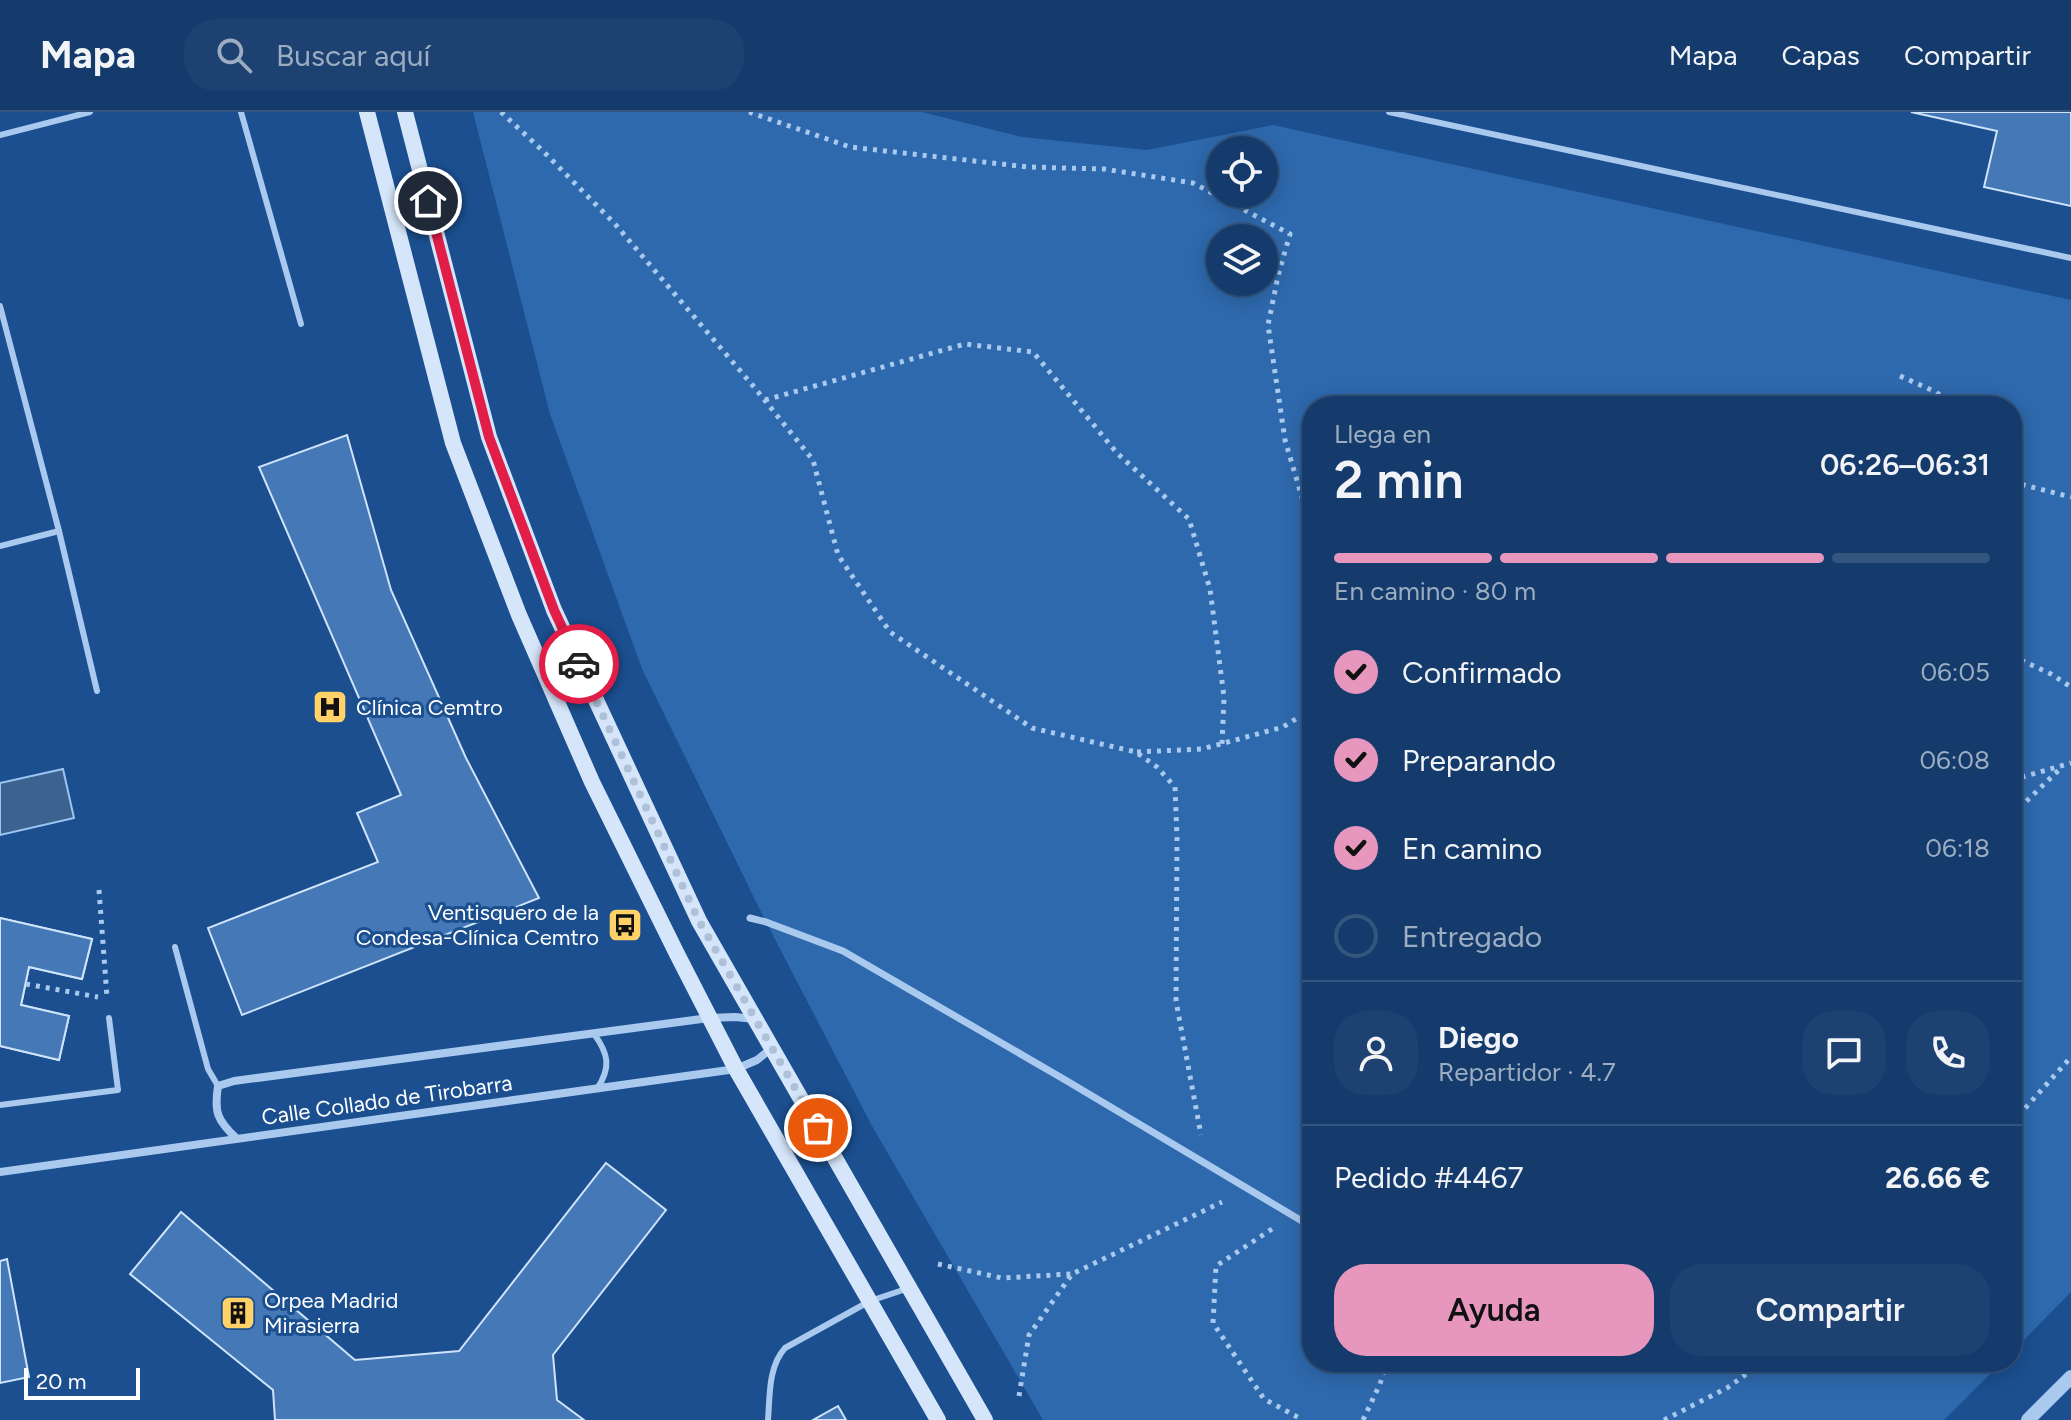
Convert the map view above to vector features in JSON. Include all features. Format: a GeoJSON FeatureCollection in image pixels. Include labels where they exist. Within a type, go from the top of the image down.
{"type":"FeatureCollection","features":[{"type":"Feature","properties":{"kind":"main road"},"geometry":{"type":"LineString","coordinates":[[367,112],[453,443],[519,615],[588,774],[736,1069],[938,1420]]}},
{"type":"Feature","properties":{"kind":"main road"},"geometry":{"type":"LineString","coordinates":[[405,112],[489,437],[554,610],[699,921],[985,1420]]}},
{"type":"Feature","properties":{"kind":"street"},"geometry":{"type":"LineString","coordinates":[[750,918],[843,951],[1302,1221]]}},
{"type":"Feature","properties":{"kind":"street"},"geometry":{"type":"LineString","coordinates":[[236,1138],[217,1115],[215,1103],[218,1086],[250,1079],[709,1018],[756,1020]]}},
{"type":"Feature","properties":{"kind":"street","name":"Calle Collado de Tirobarra"},"geometry":{"type":"LineString","coordinates":[[0,1172],[736,1069],[757,1060],[772,1048]]}},
{"type":"Feature","properties":{"kind":"street"},"geometry":{"type":"LineString","coordinates":[[2028,1420],[2071,1377]]}},
{"type":"Feature","properties":{"kind":"lane"},"geometry":{"type":"LineString","coordinates":[[0,135],[90,112]]}},
{"type":"Feature","properties":{"kind":"lane"},"geometry":{"type":"LineString","coordinates":[[241,112],[301,324]]}},
{"type":"Feature","properties":{"kind":"lane"},"geometry":{"type":"LineString","coordinates":[[1389,112],[2071,258]]}},
{"type":"Feature","properties":{"kind":"lane"},"geometry":{"type":"LineString","coordinates":[[0,306],[97,691]]}},
{"type":"Feature","properties":{"kind":"lane"},"geometry":{"type":"LineString","coordinates":[[0,546],[59,531]]}},
{"type":"Feature","properties":{"kind":"lane"},"geometry":{"type":"LineString","coordinates":[[175,947],[208,1069],[218,1086]]}},
{"type":"Feature","properties":{"kind":"lane"},"geometry":{"type":"LineString","coordinates":[[0,1105],[118,1090],[109,1018]]}},
{"type":"Feature","properties":{"kind":"lane"},"geometry":{"type":"LineString","coordinates":[[594,1034],[601,1044],[607,1066],[606,1076],[597,1089]]}},
{"type":"Feature","properties":{"kind":"lane"},"geometry":{"type":"LineString","coordinates":[[768,1420],[774,1369],[785,1348],[870,1301],[910,1289]]}},
{"type":"Feature","properties":{"kind":"path"},"geometry":{"type":"LineString","coordinates":[[501,112],[615,224],[813,460],[838,555],[890,632],[1032,728],[1136,752],[1202,749],[1283,727],[1302,715]]}},
{"type":"Feature","properties":{"kind":"path"},"geometry":{"type":"LineString","coordinates":[[749,112],[850,147],[1028,167],[1104,169],[1193,183],[1290,234],[1268,325],[1285,440],[1302,494]]}},
{"type":"Feature","properties":{"kind":"path"},"geometry":{"type":"LineString","coordinates":[[765,400],[965,344],[1033,352],[1117,453],[1189,519],[1210,589],[1224,697],[1222,744]]}},
{"type":"Feature","properties":{"kind":"path"},"geometry":{"type":"LineString","coordinates":[[1900,376],[1941,396]]}},
{"type":"Feature","properties":{"kind":"path"},"geometry":{"type":"LineString","coordinates":[[2022,485],[2071,497]]}},
{"type":"Feature","properties":{"kind":"path"},"geometry":{"type":"LineString","coordinates":[[2022,661],[2071,687]]}},
{"type":"Feature","properties":{"kind":"path"},"geometry":{"type":"LineString","coordinates":[[1136,752],[1157,767],[1175,787],[1176,1001],[1206,1164]]}},
{"type":"Feature","properties":{"kind":"path"},"geometry":{"type":"LineString","coordinates":[[2022,777],[2071,763]]}},
{"type":"Feature","properties":{"kind":"path"},"geometry":{"type":"LineString","coordinates":[[2022,805],[2062,767]]}},
{"type":"Feature","properties":{"kind":"path"},"geometry":{"type":"LineString","coordinates":[[99,890],[109,1018]]}},
{"type":"Feature","properties":{"kind":"path"},"geometry":{"type":"LineString","coordinates":[[26,984],[107,999]]}},
{"type":"Feature","properties":{"kind":"path"},"geometry":{"type":"LineString","coordinates":[[2022,1112],[2071,1057]]}},
{"type":"Feature","properties":{"kind":"path"},"geometry":{"type":"LineString","coordinates":[[938,1264],[1002,1278],[1072,1274],[1249,1189]]}},
{"type":"Feature","properties":{"kind":"path"},"geometry":{"type":"LineString","coordinates":[[1293,1215],[1216,1266],[1213,1323],[1264,1399],[1303,1420]]}},
{"type":"Feature","properties":{"kind":"path"},"geometry":{"type":"LineString","coordinates":[[1019,1396],[1029,1335],[1072,1274]]}},
{"type":"Feature","properties":{"kind":"path"},"geometry":{"type":"LineString","coordinates":[[1363,1420],[1384,1372]]}},
{"type":"Feature","properties":{"kind":"path"},"geometry":{"type":"LineString","coordinates":[[1664,1420],[1727,1388],[1749,1372]]}},
{"type":"Feature","properties":{"kind":"shaded area"},"geometry":{"type":"Polygon","coordinates":[[[473,112],[922,112],[1022,137],[1147,150],[1206,138],[1206,208],[1278,208],[1278,136],[1218,136],[1273,125],[2071,300],[2071,1292],[2022,1342],[2022,396],[1302,396],[1302,1372],[1992,1372],[1944,1420],[1043,1420],[872,1126],[766,922],[642,669],[550,414],[473,112]]]}},
{"type":"Feature","properties":{"kind":"shaded area"},"geometry":{"type":"Polygon","coordinates":[[[63,769],[74,818],[0,835],[0,783],[63,769]]]}},
{"type":"Feature","properties":{"kind":"building"},"geometry":{"type":"Polygon","coordinates":[[[1911,112],[2071,112],[2071,206],[1984,187],[1997,131],[1911,112]]]}},
{"type":"Feature","properties":{"kind":"building"},"geometry":{"type":"Polygon","coordinates":[[[347,435],[391,590],[466,758],[539,898],[242,1015],[208,928],[378,862],[357,813],[401,795],[259,467],[347,435]]]}},
{"type":"Feature","properties":{"kind":"building"},"geometry":{"type":"Polygon","coordinates":[[[0,918],[92,939],[82,979],[29,967],[21,1005],[69,1016],[59,1060],[0,1046],[0,918]]]}},
{"type":"Feature","properties":{"kind":"building"},"geometry":{"type":"Polygon","coordinates":[[[0,918],[92,939],[82,979],[29,967],[21,1005],[69,1016],[59,1060],[0,1046],[0,918]]]}},
{"type":"Feature","properties":{"kind":"building","name":"Orpea Madrid Mirasierra"},"geometry":{"type":"Polygon","coordinates":[[[606,1163],[666,1210],[553,1355],[557,1400],[584,1420],[275,1420],[273,1390],[130,1274],[181,1212],[355,1360],[459,1351],[606,1163]]]}},
{"type":"Feature","properties":{"kind":"building"},"geometry":{"type":"Polygon","coordinates":[[[7,1259],[29,1377],[0,1383],[0,1261],[7,1259]]]}},
{"type":"Feature","properties":{"kind":"building"},"geometry":{"type":"Polygon","coordinates":[[[838,1406],[846,1420],[813,1420],[838,1406]]]}},
{"type":"Feature","properties":{"kind":"way so far"},"geometry":{"type":"LineString","coordinates":[[579,664],[699,921],[818,1128]]}},
{"type":"Feature","properties":{"kind":"place","name":"Clínica Cemtro"},"geometry":{"type":"Point","coordinates":[330,707]}},
{"type":"Feature","properties":{"kind":"place","name":"Ventisquero de la Condesa-Clínica Cemtro"},"geometry":{"type":"Point","coordinates":[625,925]}},
{"type":"Feature","properties":{"kind":"place","name":"Orpea Madrid Mirasierra"},"geometry":{"type":"Point","coordinates":[238,1313]}},
{"type":"Feature","properties":{"kind":"route"},"geometry":{"type":"LineString","coordinates":[[428,201],[489,437],[554,610],[579,664]]}}]}
